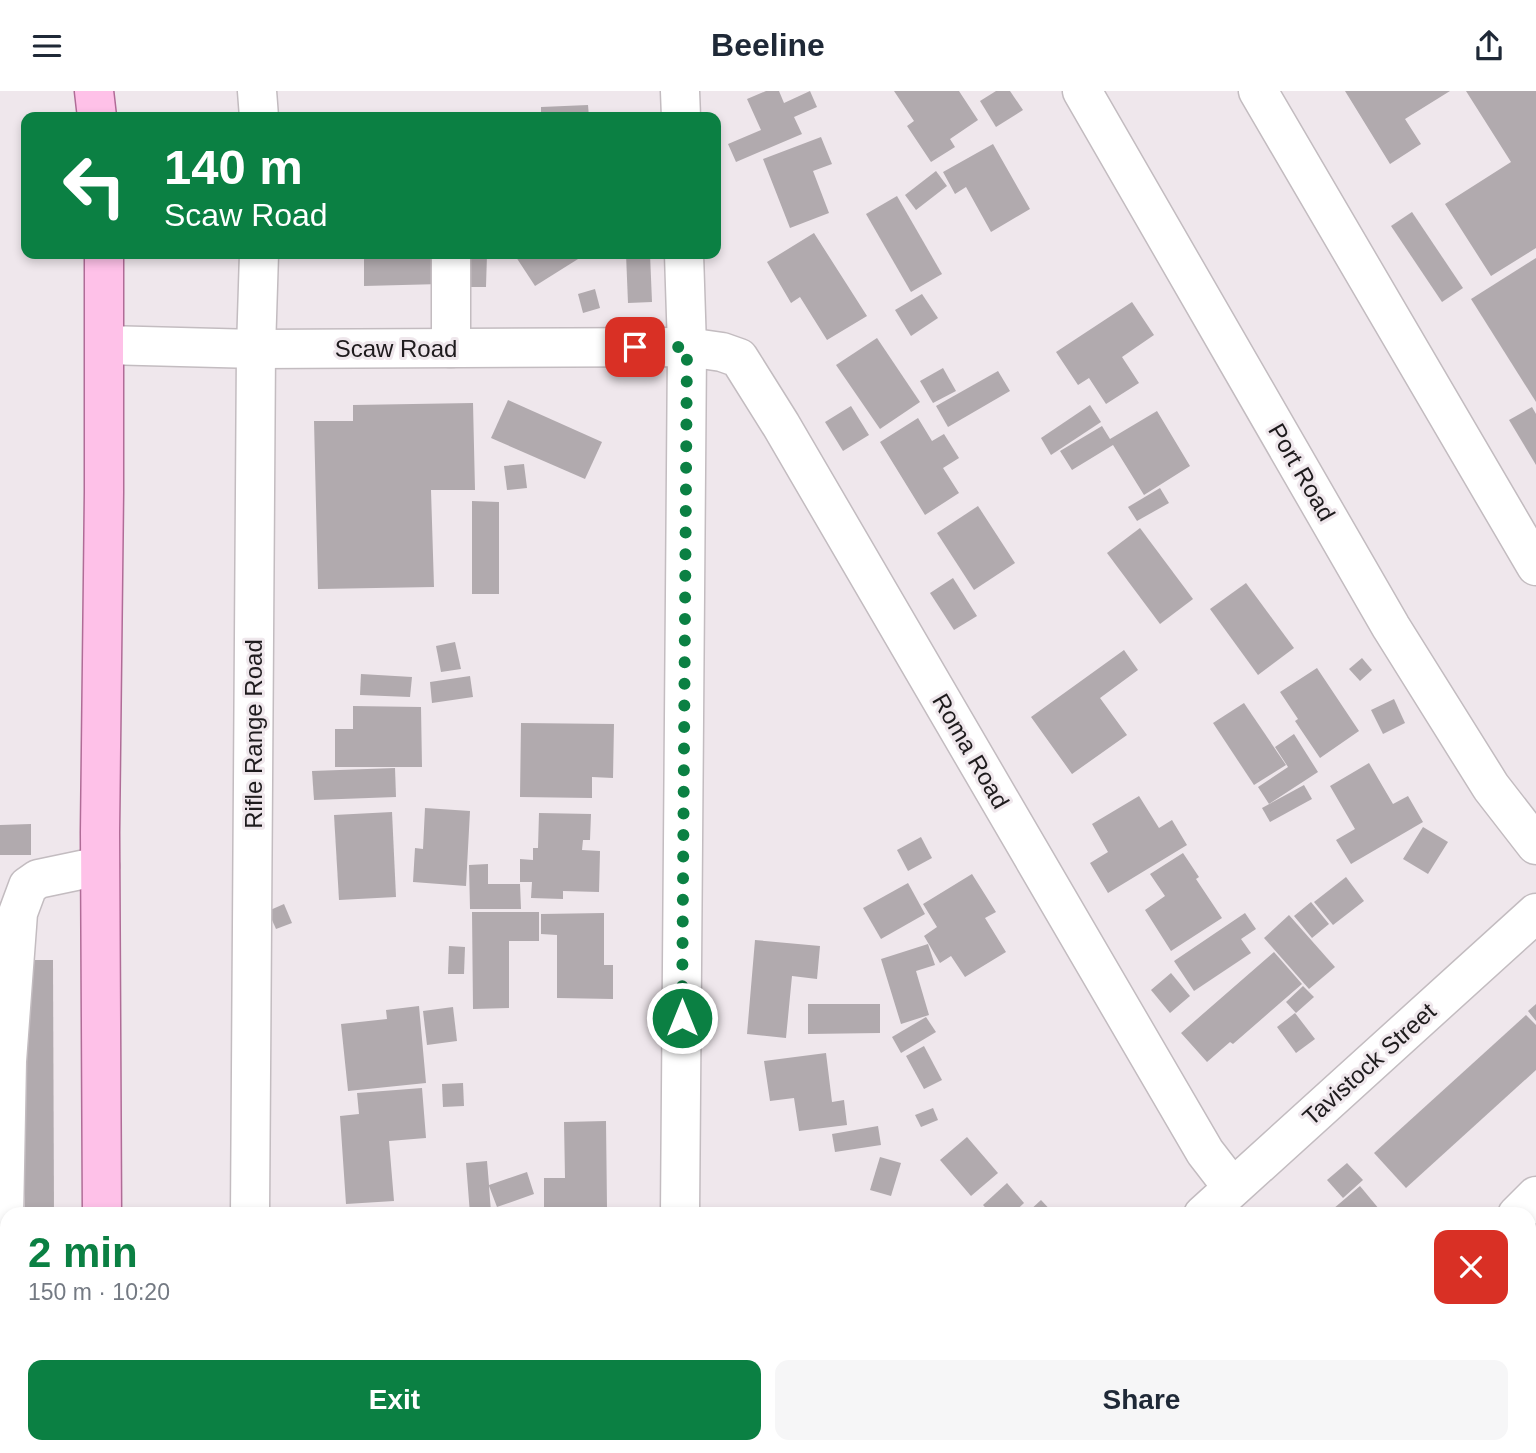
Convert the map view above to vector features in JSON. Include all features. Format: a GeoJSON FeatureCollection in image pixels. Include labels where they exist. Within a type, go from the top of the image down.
{"type":"FeatureCollection","features":[{"type":"Feature","properties":{"kind":"main road"},"geometry":{"type":"LineString","coordinates":[[94,91],[96,112]]}},
{"type":"Feature","properties":{"kind":"main road"},"geometry":{"type":"LineString","coordinates":[[102,1207],[100,866],[104,259]]}},
{"type":"Feature","properties":{"kind":"street"},"geometry":{"type":"LineString","coordinates":[[257,91],[259,112]]}},
{"type":"Feature","properties":{"kind":"street"},"geometry":{"type":"LineString","coordinates":[[680,91],[681,112]]}},
{"type":"Feature","properties":{"kind":"street","name":"Port Road"},"geometry":{"type":"LineString","coordinates":[[1082,91],[1391,628],[1491,787],[1536,845]]}},
{"type":"Feature","properties":{"kind":"street"},"geometry":{"type":"LineString","coordinates":[[1258,91],[1536,566]]}},
{"type":"Feature","properties":{"kind":"street","name":"Rifle Range Road"},"geometry":{"type":"LineString","coordinates":[[250,1207],[258,259]]}},
{"type":"Feature","properties":{"kind":"street"},"geometry":{"type":"LineString","coordinates":[[451,259],[452,348]]}},
{"type":"Feature","properties":{"kind":"street"},"geometry":{"type":"LineString","coordinates":[[680,1207],[687,347],[684,259]]}},
{"type":"Feature","properties":{"kind":"street","name":"Scaw Road"},"geometry":{"type":"LineString","coordinates":[[105,345],[256,349],[687,347]]}},
{"type":"Feature","properties":{"kind":"street","name":"Roma Road"},"geometry":{"type":"LineString","coordinates":[[687,347],[722,352],[739,359],[757,386],[1205,1152],[1232,1187]]}},
{"type":"Feature","properties":{"kind":"street"},"geometry":{"type":"LineString","coordinates":[[4,1207],[7,1061],[18,913],[22,898],[28,886],[38,879],[100,866]]}},
{"type":"Feature","properties":{"kind":"street","name":"Tavistock Street"},"geometry":{"type":"LineString","coordinates":[[1211,1207],[1536,913]]}},
{"type":"Feature","properties":{"kind":"building"},"geometry":{"type":"Polygon","coordinates":[[[766,91],[779,91],[784,103],[810,91],[817,107],[794,117],[802,134],[736,162],[728,144],[761,130],[747,99],[766,91]]]}},
{"type":"Feature","properties":{"kind":"building"},"geometry":{"type":"Polygon","coordinates":[[[894,91],[959,91],[978,120],[950,139],[955,147],[931,162],[907,126],[914,121],[894,91]]]}},
{"type":"Feature","properties":{"kind":"building"},"geometry":{"type":"Polygon","coordinates":[[[996,91],[1010,91],[1023,110],[996,127],[980,101],[996,91]]]}},
{"type":"Feature","properties":{"kind":"building"},"geometry":{"type":"Polygon","coordinates":[[[1345,91],[1450,91],[1405,119],[1421,144],[1390,164],[1345,91]]]}},
{"type":"Feature","properties":{"kind":"building"},"geometry":{"type":"Polygon","coordinates":[[[1466,91],[1536,91],[1536,248],[1491,276],[1445,204],[1511,162],[1466,91]]]}},
{"type":"Feature","properties":{"kind":"building"},"geometry":{"type":"Polygon","coordinates":[[[588,105],[589,112],[541,112],[541,107],[588,105]]]}},
{"type":"Feature","properties":{"kind":"building"},"geometry":{"type":"Polygon","coordinates":[[[821,137],[832,164],[813,171],[829,213],[790,228],[763,159],[821,137]]]}},
{"type":"Feature","properties":{"kind":"building"},"geometry":{"type":"Polygon","coordinates":[[[993,144],[1030,209],[991,232],[966,187],[955,194],[943,172],[993,144]]]}},
{"type":"Feature","properties":{"kind":"building"},"geometry":{"type":"Polygon","coordinates":[[[936,171],[947,186],[916,210],[905,195],[936,171]]]}},
{"type":"Feature","properties":{"kind":"building"},"geometry":{"type":"Polygon","coordinates":[[[897,196],[942,274],[911,292],[866,214],[897,196]]]}},
{"type":"Feature","properties":{"kind":"building"},"geometry":{"type":"Polygon","coordinates":[[[1412,212],[1463,288],[1442,302],[1391,226],[1412,212]]]}},
{"type":"Feature","properties":{"kind":"building"},"geometry":{"type":"Polygon","coordinates":[[[814,233],[867,316],[827,340],[800,297],[791,303],[767,262],[814,233]]]}},
{"type":"Feature","properties":{"kind":"building"},"geometry":{"type":"Polygon","coordinates":[[[1536,258],[1536,402],[1471,299],[1536,258]]]}},
{"type":"Feature","properties":{"kind":"building"},"geometry":{"type":"Polygon","coordinates":[[[364,259],[440,259],[441,284],[364,286],[364,259]]]}},
{"type":"Feature","properties":{"kind":"building"},"geometry":{"type":"Polygon","coordinates":[[[471,259],[487,259],[486,287],[470,287],[471,259]]]}},
{"type":"Feature","properties":{"kind":"building"},"geometry":{"type":"Polygon","coordinates":[[[517,259],[578,259],[535,286],[517,259]]]}},
{"type":"Feature","properties":{"kind":"building"},"geometry":{"type":"Polygon","coordinates":[[[626,259],[650,259],[652,302],[628,303],[626,259]]]}},
{"type":"Feature","properties":{"kind":"building"},"geometry":{"type":"Polygon","coordinates":[[[595,289],[600,308],[583,313],[578,294],[595,289]]]}},
{"type":"Feature","properties":{"kind":"building"},"geometry":{"type":"Polygon","coordinates":[[[922,294],[938,318],[911,336],[895,310],[922,294]]]}},
{"type":"Feature","properties":{"kind":"building"},"geometry":{"type":"Polygon","coordinates":[[[1132,302],[1154,335],[1122,357],[1139,383],[1106,404],[1089,378],[1078,385],[1056,352],[1132,302]]]}},
{"type":"Feature","properties":{"kind":"building"},"geometry":{"type":"Polygon","coordinates":[[[877,338],[920,402],[880,429],[836,365],[877,338]]]}},
{"type":"Feature","properties":{"kind":"building"},"geometry":{"type":"Polygon","coordinates":[[[943,368],[956,391],[933,403],[920,381],[943,368]]]}},
{"type":"Feature","properties":{"kind":"building"},"geometry":{"type":"Polygon","coordinates":[[[998,371],[1010,391],[948,427],[936,406],[998,371]]]}},
{"type":"Feature","properties":{"kind":"building"},"geometry":{"type":"Polygon","coordinates":[[[508,400],[602,442],[585,479],[491,438],[508,400]]]}},
{"type":"Feature","properties":{"kind":"building"},"geometry":{"type":"Polygon","coordinates":[[[473,403],[475,490],[431,490],[434,587],[318,589],[314,421],[353,421],[353,405],[473,403]]]}},
{"type":"Feature","properties":{"kind":"building"},"geometry":{"type":"Polygon","coordinates":[[[1090,405],[1101,422],[1051,455],[1041,438],[1090,405]]]}},
{"type":"Feature","properties":{"kind":"building"},"geometry":{"type":"Polygon","coordinates":[[[851,406],[869,435],[843,451],[825,422],[851,406]]]}},
{"type":"Feature","properties":{"kind":"building"},"geometry":{"type":"Polygon","coordinates":[[[1532,407],[1536,414],[1536,465],[1509,420],[1532,407]]]}},
{"type":"Feature","properties":{"kind":"building"},"geometry":{"type":"Polygon","coordinates":[[[1157,411],[1190,466],[1144,495],[1113,445],[1072,470],[1060,451],[1102,426],[1110,439],[1157,411]]]}},
{"type":"Feature","properties":{"kind":"building"},"geometry":{"type":"Polygon","coordinates":[[[918,418],[932,441],[944,434],[959,458],[943,468],[959,493],[925,515],[880,442],[918,418]]]}},
{"type":"Feature","properties":{"kind":"building"},"geometry":{"type":"Polygon","coordinates":[[[524,464],[527,488],[507,490],[504,466],[524,464]]]}},
{"type":"Feature","properties":{"kind":"building"},"geometry":{"type":"Polygon","coordinates":[[[1160,488],[1169,503],[1137,521],[1128,507],[1160,488]]]}},
{"type":"Feature","properties":{"kind":"building"},"geometry":{"type":"Polygon","coordinates":[[[472,501],[499,502],[499,594],[472,594],[472,501]]]}},
{"type":"Feature","properties":{"kind":"building"},"geometry":{"type":"Polygon","coordinates":[[[978,506],[1015,563],[974,590],[937,533],[978,506]]]}},
{"type":"Feature","properties":{"kind":"building"},"geometry":{"type":"Polygon","coordinates":[[[1140,528],[1193,599],[1160,624],[1107,553],[1140,528]]]}},
{"type":"Feature","properties":{"kind":"building"},"geometry":{"type":"Polygon","coordinates":[[[953,578],[977,616],[954,630],[930,593],[953,578]]]}},
{"type":"Feature","properties":{"kind":"building"},"geometry":{"type":"Polygon","coordinates":[[[1246,583],[1294,648],[1258,675],[1210,609],[1246,583]]]}},
{"type":"Feature","properties":{"kind":"building"},"geometry":{"type":"Polygon","coordinates":[[[455,642],[461,669],[441,672],[436,646],[455,642]]]}},
{"type":"Feature","properties":{"kind":"building"},"geometry":{"type":"Polygon","coordinates":[[[1124,650],[1138,670],[1100,698],[1127,735],[1072,774],[1031,717],[1124,650]]]}},
{"type":"Feature","properties":{"kind":"building"},"geometry":{"type":"Polygon","coordinates":[[[1362,658],[1372,670],[1360,681],[1349,669],[1362,658]]]}},
{"type":"Feature","properties":{"kind":"building"},"geometry":{"type":"Polygon","coordinates":[[[1317,668],[1359,731],[1320,758],[1295,721],[1298,719],[1280,692],[1317,668]]]}},
{"type":"Feature","properties":{"kind":"building"},"geometry":{"type":"Polygon","coordinates":[[[361,674],[412,677],[410,697],[360,695],[361,674]]]}},
{"type":"Feature","properties":{"kind":"building"},"geometry":{"type":"Polygon","coordinates":[[[470,676],[473,697],[432,703],[430,682],[470,676]]]}},
{"type":"Feature","properties":{"kind":"building"},"geometry":{"type":"Polygon","coordinates":[[[1394,699],[1405,723],[1383,734],[1371,710],[1394,699]]]}},
{"type":"Feature","properties":{"kind":"building"},"geometry":{"type":"Polygon","coordinates":[[[1244,703],[1286,765],[1254,785],[1213,723],[1244,703]]]}},
{"type":"Feature","properties":{"kind":"building"},"geometry":{"type":"Polygon","coordinates":[[[353,706],[421,707],[422,767],[335,767],[335,729],[353,729],[353,706]]]}},
{"type":"Feature","properties":{"kind":"building"},"geometry":{"type":"Polygon","coordinates":[[[521,723],[614,724],[613,778],[592,777],[592,798],[520,797],[521,723]]]}},
{"type":"Feature","properties":{"kind":"building"},"geometry":{"type":"Polygon","coordinates":[[[1294,734],[1318,772],[1269,804],[1258,787],[1288,767],[1275,747],[1294,734]]]}},
{"type":"Feature","properties":{"kind":"building"},"geometry":{"type":"Polygon","coordinates":[[[1369,763],[1393,804],[1408,796],[1423,822],[1351,864],[1336,840],[1355,829],[1330,786],[1369,763]]]}},
{"type":"Feature","properties":{"kind":"building"},"geometry":{"type":"Polygon","coordinates":[[[395,768],[396,797],[314,800],[312,771],[395,768]]]}},
{"type":"Feature","properties":{"kind":"building"},"geometry":{"type":"Polygon","coordinates":[[[1304,785],[1312,799],[1270,822],[1262,808],[1304,785]]]}},
{"type":"Feature","properties":{"kind":"building"},"geometry":{"type":"Polygon","coordinates":[[[1139,796],[1159,828],[1172,820],[1187,845],[1108,893],[1090,863],[1108,852],[1092,824],[1139,796]]]}},
{"type":"Feature","properties":{"kind":"building"},"geometry":{"type":"Polygon","coordinates":[[[425,808],[470,811],[466,886],[413,882],[415,848],[423,849],[425,808]]]}},
{"type":"Feature","properties":{"kind":"building"},"geometry":{"type":"Polygon","coordinates":[[[392,812],[396,897],[339,900],[334,815],[392,812]]]}},
{"type":"Feature","properties":{"kind":"building"},"geometry":{"type":"Polygon","coordinates":[[[539,813],[591,814],[590,840],[583,840],[582,850],[600,851],[599,892],[563,891],[563,899],[531,898],[532,882],[520,882],[520,859],[533,860],[533,848],[538,848],[539,813]]]}},
{"type":"Feature","properties":{"kind":"building"},"geometry":{"type":"Polygon","coordinates":[[[31,824],[31,855],[0,855],[0,825],[31,824]]]}},
{"type":"Feature","properties":{"kind":"building"},"geometry":{"type":"Polygon","coordinates":[[[1423,827],[1448,842],[1428,874],[1403,859],[1423,827]]]}},
{"type":"Feature","properties":{"kind":"building"},"geometry":{"type":"Polygon","coordinates":[[[921,837],[932,858],[908,871],[897,850],[921,837]]]}},
{"type":"Feature","properties":{"kind":"building"},"geometry":{"type":"Polygon","coordinates":[[[1183,853],[1199,877],[1196,879],[1222,918],[1171,951],[1145,910],[1165,896],[1150,874],[1183,853]]]}},
{"type":"Feature","properties":{"kind":"building"},"geometry":{"type":"Polygon","coordinates":[[[488,864],[488,884],[520,884],[521,909],[470,909],[469,865],[488,864]]]}},
{"type":"Feature","properties":{"kind":"building"},"geometry":{"type":"Polygon","coordinates":[[[972,874],[996,912],[985,918],[1006,952],[965,977],[951,956],[940,963],[924,936],[937,927],[923,904],[972,874]]]}},
{"type":"Feature","properties":{"kind":"building"},"geometry":{"type":"Polygon","coordinates":[[[1346,877],[1364,901],[1333,925],[1314,902],[1346,877]]]}},
{"type":"Feature","properties":{"kind":"building"},"geometry":{"type":"Polygon","coordinates":[[[908,883],[925,914],[881,939],[863,908],[908,883]]]}},
{"type":"Feature","properties":{"kind":"building"},"geometry":{"type":"Polygon","coordinates":[[[1311,902],[1329,924],[1312,938],[1294,916],[1311,902]]]}},
{"type":"Feature","properties":{"kind":"building"},"geometry":{"type":"Polygon","coordinates":[[[284,904],[292,923],[276,929],[268,911],[284,904]]]}},
{"type":"Feature","properties":{"kind":"building"},"geometry":{"type":"Polygon","coordinates":[[[472,912],[539,912],[539,941],[509,941],[509,1008],[473,1009],[472,912]]]}},
{"type":"Feature","properties":{"kind":"building"},"geometry":{"type":"Polygon","coordinates":[[[604,913],[604,965],[613,965],[613,999],[557,998],[557,935],[541,934],[541,914],[604,913]]]}},
{"type":"Feature","properties":{"kind":"building"},"geometry":{"type":"Polygon","coordinates":[[[1245,913],[1256,929],[1241,939],[1251,953],[1194,991],[1174,961],[1245,913]]]}},
{"type":"Feature","properties":{"kind":"building"},"geometry":{"type":"Polygon","coordinates":[[[1289,915],[1335,967],[1309,989],[1264,938],[1289,915]]]}},
{"type":"Feature","properties":{"kind":"building"},"geometry":{"type":"Polygon","coordinates":[[[755,940],[820,946],[817,979],[792,976],[786,1038],[747,1034],[755,940]]]}},
{"type":"Feature","properties":{"kind":"building"},"geometry":{"type":"Polygon","coordinates":[[[928,944],[935,965],[916,971],[929,1015],[901,1024],[881,959],[928,944]]]}},
{"type":"Feature","properties":{"kind":"building"},"geometry":{"type":"Polygon","coordinates":[[[449,946],[465,947],[464,974],[448,974],[449,946]]]}},
{"type":"Feature","properties":{"kind":"building"},"geometry":{"type":"Polygon","coordinates":[[[1274,952],[1302,984],[1233,1044],[1230,1042],[1207,1062],[1181,1033],[1274,952]]]}},
{"type":"Feature","properties":{"kind":"building"},"geometry":{"type":"Polygon","coordinates":[[[25,960],[53,960],[54,1207],[25,1207],[25,960]]]}},
{"type":"Feature","properties":{"kind":"building"},"geometry":{"type":"Polygon","coordinates":[[[1171,973],[1190,996],[1170,1013],[1151,990],[1171,973]]]}},
{"type":"Feature","properties":{"kind":"building"},"geometry":{"type":"Polygon","coordinates":[[[1303,986],[1314,997],[1296,1013],[1286,1002],[1303,986]]]}},
{"type":"Feature","properties":{"kind":"building"},"geometry":{"type":"Polygon","coordinates":[[[808,1004],[880,1004],[880,1033],[808,1034],[808,1004]]]}},
{"type":"Feature","properties":{"kind":"building"},"geometry":{"type":"Polygon","coordinates":[[[1536,1004],[1536,1021],[1528,1011],[1536,1004]]]}},
{"type":"Feature","properties":{"kind":"building"},"geometry":{"type":"Polygon","coordinates":[[[419,1006],[426,1083],[348,1091],[341,1024],[387,1019],[386,1010],[419,1006]]]}},
{"type":"Feature","properties":{"kind":"building"},"geometry":{"type":"Polygon","coordinates":[[[453,1007],[457,1041],[427,1045],[423,1011],[453,1007]]]}},
{"type":"Feature","properties":{"kind":"building"},"geometry":{"type":"Polygon","coordinates":[[[1295,1013],[1315,1039],[1296,1053],[1277,1027],[1295,1013]]]}},
{"type":"Feature","properties":{"kind":"building"},"geometry":{"type":"Polygon","coordinates":[[[1526,1015],[1536,1025],[1536,1070],[1406,1188],[1374,1153],[1526,1015]]]}},
{"type":"Feature","properties":{"kind":"building"},"geometry":{"type":"Polygon","coordinates":[[[926,1017],[936,1032],[901,1053],[892,1037],[926,1017]]]}},
{"type":"Feature","properties":{"kind":"building"},"geometry":{"type":"Polygon","coordinates":[[[924,1046],[942,1080],[924,1089],[906,1056],[924,1046]]]}},
{"type":"Feature","properties":{"kind":"building"},"geometry":{"type":"Polygon","coordinates":[[[826,1053],[832,1102],[844,1100],[847,1125],[799,1131],[794,1098],[770,1101],[764,1061],[826,1053]]]}},
{"type":"Feature","properties":{"kind":"building"},"geometry":{"type":"Polygon","coordinates":[[[463,1083],[464,1106],[443,1107],[442,1084],[463,1083]]]}},
{"type":"Feature","properties":{"kind":"building"},"geometry":{"type":"Polygon","coordinates":[[[422,1088],[426,1138],[389,1141],[394,1201],[346,1204],[340,1116],[359,1114],[357,1093],[422,1088]]]}},
{"type":"Feature","properties":{"kind":"building"},"geometry":{"type":"Polygon","coordinates":[[[933,1108],[938,1120],[921,1127],[915,1115],[933,1108]]]}},
{"type":"Feature","properties":{"kind":"building"},"geometry":{"type":"Polygon","coordinates":[[[606,1121],[607,1207],[544,1207],[544,1178],[565,1178],[564,1122],[606,1121]]]}},
{"type":"Feature","properties":{"kind":"building"},"geometry":{"type":"Polygon","coordinates":[[[878,1126],[881,1145],[835,1152],[832,1134],[878,1126]]]}},
{"type":"Feature","properties":{"kind":"building"},"geometry":{"type":"Polygon","coordinates":[[[967,1137],[998,1173],[971,1196],[940,1160],[967,1137]]]}},
{"type":"Feature","properties":{"kind":"building"},"geometry":{"type":"Polygon","coordinates":[[[880,1157],[901,1163],[891,1196],[870,1190],[880,1157]]]}},
{"type":"Feature","properties":{"kind":"building"},"geometry":{"type":"Polygon","coordinates":[[[487,1161],[489,1185],[527,1172],[534,1194],[497,1207],[489,1186],[491,1207],[469,1207],[466,1163],[487,1161]]]}},
{"type":"Feature","properties":{"kind":"building"},"geometry":{"type":"Polygon","coordinates":[[[1347,1163],[1363,1180],[1343,1198],[1327,1180],[1347,1163]]]}},
{"type":"Feature","properties":{"kind":"building"},"geometry":{"type":"Polygon","coordinates":[[[1007,1183],[1024,1203],[1020,1207],[983,1205],[1007,1183]]]}},
{"type":"Feature","properties":{"kind":"building"},"geometry":{"type":"Polygon","coordinates":[[[1360,1186],[1377,1207],[1335,1207],[1360,1186]]]}},
{"type":"Feature","properties":{"kind":"building"},"geometry":{"type":"Polygon","coordinates":[[[1041,1200],[1048,1207],[1033,1207],[1041,1200]]]}},
{"type":"Feature","properties":{"kind":"route"},"geometry":{"type":"LineString","coordinates":[[635,347],[687,347],[682,1018]]}}]}
